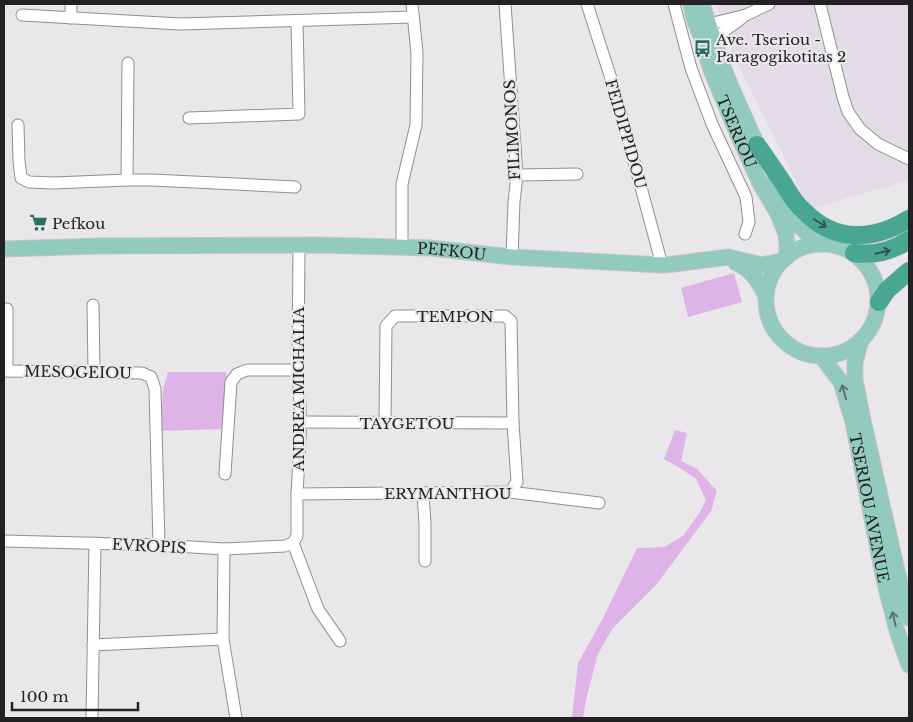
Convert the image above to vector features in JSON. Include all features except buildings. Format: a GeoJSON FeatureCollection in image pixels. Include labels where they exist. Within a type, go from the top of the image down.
{"type":"FeatureCollection","features":[{"type":"Feature","properties":{"kind":"highway"},"geometry":{"type":"LineString","coordinates":[[757,145],[803,211],[830,229],[846,234],[870,235],[891,229],[909,219]]}},
{"type":"Feature","properties":{"kind":"highway"},"geometry":{"type":"LineString","coordinates":[[854,253],[864,255],[876,254],[899,247],[909,240]]}},
{"type":"Feature","properties":{"kind":"highway"},"geometry":{"type":"LineString","coordinates":[[879,302],[887,290],[909,272]]}},
{"type":"Feature","properties":{"kind":"main road","name":"TSERIOU"},"geometry":{"type":"LineString","coordinates":[[690,4],[711,70],[733,124],[786,234],[788,246],[784,259]]}},
{"type":"Feature","properties":{"kind":"main road","name":"TSERIOU"},"geometry":{"type":"LineString","coordinates":[[702,4],[732,89],[783,200],[800,227],[821,244]]}},
{"type":"Feature","properties":{"kind":"main road"},"geometry":{"type":"LineString","coordinates":[[816,244],[836,246],[854,253],[868,267],[876,284],[879,302],[875,319],[867,334],[854,346],[839,354],[821,356],[804,353],[788,345],[776,333],[768,315],[766,296],[771,277],[784,259],[798,250],[816,244]]}},
{"type":"Feature","properties":{"kind":"main road","name":"PEFKOU"},"geometry":{"type":"LineString","coordinates":[[4,249],[98,246],[300,245],[430,248],[512,257],[662,265],[719,258],[735,258],[762,264],[784,259]]}},
{"type":"Feature","properties":{"kind":"main road","name":"PEFKOU"},"geometry":{"type":"LineString","coordinates":[[719,258],[732,261],[750,271],[766,296]]}},
{"type":"Feature","properties":{"kind":"main road","name":"TSERIOU AVENUE"},"geometry":{"type":"LineString","coordinates":[[861,340],[855,362],[855,380],[909,618]]}},
{"type":"Feature","properties":{"kind":"main road","name":"TSERIOU AVENUE"},"geometry":{"type":"LineString","coordinates":[[821,356],[838,375],[853,422],[884,580],[897,631],[909,665]]}},
{"type":"Feature","properties":{"kind":"street"},"geometry":{"type":"LineString","coordinates":[[71,4],[71,18]]}},
{"type":"Feature","properties":{"kind":"street"},"geometry":{"type":"LineString","coordinates":[[402,248],[402,184],[416,125],[417,53],[412,4]]}},
{"type":"Feature","properties":{"kind":"street","name":"FILIMONOS"},"geometry":{"type":"LineString","coordinates":[[505,4],[517,175],[512,257]]}},
{"type":"Feature","properties":{"kind":"street","name":"FEIDIPPIDOU"},"geometry":{"type":"LineString","coordinates":[[587,4],[615,91],[662,265]]}},
{"type":"Feature","properties":{"kind":"street"},"geometry":{"type":"LineString","coordinates":[[674,4],[694,77],[712,124],[746,197],[748,222],[745,234]]}},
{"type":"Feature","properties":{"kind":"street"},"geometry":{"type":"LineString","coordinates":[[709,24],[746,15],[769,4]]}},
{"type":"Feature","properties":{"kind":"street"},"geometry":{"type":"LineString","coordinates":[[820,4],[848,112],[860,130],[878,144],[909,159]]}},
{"type":"Feature","properties":{"kind":"street"},"geometry":{"type":"LineString","coordinates":[[22,15],[180,24],[413,17]]}},
{"type":"Feature","properties":{"kind":"street"},"geometry":{"type":"LineString","coordinates":[[715,44],[722,32],[746,15]]}},
{"type":"Feature","properties":{"kind":"street"},"geometry":{"type":"LineString","coordinates":[[189,118],[300,114],[297,21]]}},
{"type":"Feature","properties":{"kind":"street"},"geometry":{"type":"LineString","coordinates":[[127,180],[128,63]]}},
{"type":"Feature","properties":{"kind":"street"},"geometry":{"type":"LineString","coordinates":[[18,125],[21,178],[29,182],[54,183],[127,180],[295,187]]}},
{"type":"Feature","properties":{"kind":"street"},"geometry":{"type":"LineString","coordinates":[[517,175],[577,174]]}},
{"type":"Feature","properties":{"kind":"street","name":"ANDREA MICHALIA"},"geometry":{"type":"LineString","coordinates":[[293,543],[297,536],[301,422],[298,370],[300,245]]}},
{"type":"Feature","properties":{"kind":"street"},"geometry":{"type":"LineString","coordinates":[[93,305],[94,372]]}},
{"type":"Feature","properties":{"kind":"street"},"geometry":{"type":"LineString","coordinates":[[5,370],[7,309]]}},
{"type":"Feature","properties":{"kind":"street","name":"TEMPON"},"geometry":{"type":"LineString","coordinates":[[385,423],[386,326],[395,316],[505,316],[510,321],[513,423],[518,482],[510,492]]}},
{"type":"Feature","properties":{"kind":"street","name":"MESOGEIOU"},"geometry":{"type":"LineString","coordinates":[[5,370],[142,373],[151,377],[155,390],[159,545]]}},
{"type":"Feature","properties":{"kind":"street"},"geometry":{"type":"LineString","coordinates":[[225,474],[231,382],[237,374],[247,370],[298,370]]}},
{"type":"Feature","properties":{"kind":"street","name":"TAYGETOU"},"geometry":{"type":"LineString","coordinates":[[301,422],[513,423]]}},
{"type":"Feature","properties":{"kind":"street","name":"ERYMANTHOU"},"geometry":{"type":"LineString","coordinates":[[297,494],[510,492],[599,503]]}},
{"type":"Feature","properties":{"kind":"street"},"geometry":{"type":"LineString","coordinates":[[423,493],[425,561]]}},
{"type":"Feature","properties":{"kind":"street","name":"EVROPIS"},"geometry":{"type":"LineString","coordinates":[[4,540],[159,545],[224,550],[286,546],[293,543]]}},
{"type":"Feature","properties":{"kind":"street"},"geometry":{"type":"LineString","coordinates":[[92,718],[95,543]]}},
{"type":"Feature","properties":{"kind":"street"},"geometry":{"type":"LineString","coordinates":[[293,543],[318,608],[340,641]]}},
{"type":"Feature","properties":{"kind":"street"},"geometry":{"type":"LineString","coordinates":[[224,550],[223,639],[236,718]]}},
{"type":"Feature","properties":{"kind":"street"},"geometry":{"type":"LineString","coordinates":[[93,645],[223,639]]}},
{"type":"Feature","properties":{"kind":"shaded area"},"geometry":{"type":"Polygon","coordinates":[[[716,4],[909,4],[909,180],[810,209],[733,54],[716,4]]]}},
{"type":"Feature","properties":{"kind":"shaded area"},"geometry":{"type":"Polygon","coordinates":[[[734,273],[742,302],[688,317],[681,288],[734,273]]]}},
{"type":"Feature","properties":{"kind":"shaded area"},"geometry":{"type":"Polygon","coordinates":[[[168,372],[226,372],[228,388],[222,429],[161,431],[163,389],[168,372]]]}},
{"type":"Feature","properties":{"kind":"shaded area"},"geometry":{"type":"Polygon","coordinates":[[[675,430],[687,433],[681,461],[697,469],[717,491],[711,511],[656,585],[612,629],[598,654],[583,718],[572,718],[578,663],[602,620],[637,548],[664,547],[683,536],[706,500],[696,479],[664,459],[675,430]]]}},
{"type":"Feature","properties":{"kind":"place","name":"Ave. Tseriou - Paragogikotitas 2"},"geometry":{"type":"Point","coordinates":[702,48]}},
{"type":"Feature","properties":{"kind":"place","name":"Pefkou"},"geometry":{"type":"Point","coordinates":[38,223]}}]}
